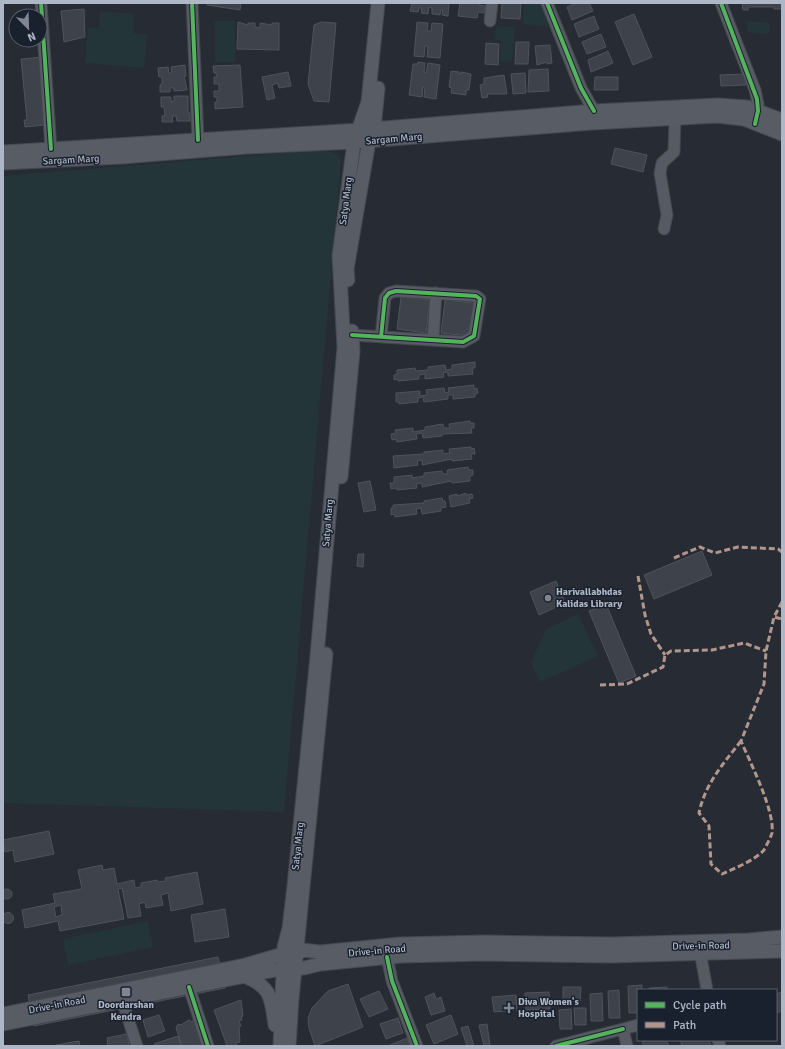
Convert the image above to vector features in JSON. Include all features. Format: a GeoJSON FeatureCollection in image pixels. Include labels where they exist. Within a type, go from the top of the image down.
{"type":"FeatureCollection","features":[{"type":"Feature","properties":{"kind":"main road","name":"Satya Marg"},"geometry":{"type":"LineString","coordinates":[[280,1046],[289,968],[297,951],[326,664],[343,410],[344,347],[339,256],[354,142],[368,102],[378,3]]}},
{"type":"Feature","properties":{"kind":"main road","name":"Satya Marg"},"geometry":{"type":"LineString","coordinates":[[290,1046],[289,968],[283,954],[294,886],[343,410],[353,352],[347,269],[369,141],[374,129],[386,3]]}},
{"type":"Feature","properties":{"kind":"main road","name":"Sargam Marg"},"geometry":{"type":"LineString","coordinates":[[3,152],[359,130],[594,112],[718,105],[747,107],[756,117],[782,134]]}},
{"type":"Feature","properties":{"kind":"main road","name":"Sargam Marg"},"geometry":{"type":"LineString","coordinates":[[3,163],[369,141],[675,118],[717,116],[744,119],[756,117],[782,120]]}},
{"type":"Feature","properties":{"kind":"main road","name":"Drive-in Road"},"geometry":{"type":"LineString","coordinates":[[3,1024],[289,968],[387,957],[484,954],[611,956],[699,948],[749,940],[782,937]]}},
{"type":"Feature","properties":{"kind":"main road","name":"Drive-in Road"},"geometry":{"type":"LineString","coordinates":[[3,1014],[245,965],[297,951],[320,952],[400,944],[484,942],[611,944],[782,951]]}},
{"type":"Feature","properties":{"kind":"main road"},"geometry":{"type":"LineString","coordinates":[[244,976],[253,979],[270,993],[280,1046]]}},
{"type":"Feature","properties":{"kind":"street"},"geometry":{"type":"LineString","coordinates":[[192,3],[198,140]]}},
{"type":"Feature","properties":{"kind":"street"},"geometry":{"type":"LineString","coordinates":[[490,21],[492,3]]}},
{"type":"Feature","properties":{"kind":"street"},"geometry":{"type":"LineString","coordinates":[[547,3],[581,88],[594,112]]}},
{"type":"Feature","properties":{"kind":"street"},"geometry":{"type":"LineString","coordinates":[[721,3],[755,90],[758,104],[756,117]]}},
{"type":"Feature","properties":{"kind":"street"},"geometry":{"type":"LineString","coordinates":[[43,4],[51,149]]}},
{"type":"Feature","properties":{"kind":"street"},"geometry":{"type":"LineString","coordinates":[[664,229],[666,215],[660,173],[662,163],[674,152],[675,118]]}},
{"type":"Feature","properties":{"kind":"street"},"geometry":{"type":"LineString","coordinates":[[352,335],[381,337],[463,342],[474,336],[480,299],[476,296],[436,293],[396,291],[389,293],[385,298],[381,337]]}},
{"type":"Feature","properties":{"kind":"street"},"geometry":{"type":"LineString","coordinates":[[433,340],[436,293]]}},
{"type":"Feature","properties":{"kind":"street"},"geometry":{"type":"LineString","coordinates":[[699,948],[707,989]]}},
{"type":"Feature","properties":{"kind":"street"},"geometry":{"type":"LineString","coordinates":[[387,957],[392,981],[417,1046]]}},
{"type":"Feature","properties":{"kind":"street"},"geometry":{"type":"LineString","coordinates":[[189,987],[208,1046]]}},
{"type":"Feature","properties":{"kind":"street"},"geometry":{"type":"LineString","coordinates":[[122,1000],[137,1046]]}},
{"type":"Feature","properties":{"kind":"street"},"geometry":{"type":"LineString","coordinates":[[556,1046],[637,1025]]}},
{"type":"Feature","properties":{"kind":"street"},"geometry":{"type":"LineString","coordinates":[[624,1028],[627,1046]]}},
{"type":"Feature","properties":{"kind":"shaded area"},"geometry":{"type":"Polygon","coordinates":[[[524,3],[543,3],[548,27],[523,24],[524,3]]]}},
{"type":"Feature","properties":{"kind":"shaded area"},"geometry":{"type":"Polygon","coordinates":[[[100,11],[134,14],[133,33],[147,34],[144,68],[85,63],[88,27],[99,28],[100,11]]]}},
{"type":"Feature","properties":{"kind":"shaded area"},"geometry":{"type":"Polygon","coordinates":[[[215,21],[235,21],[235,62],[215,62],[215,21]]]}},
{"type":"Feature","properties":{"kind":"shaded area"},"geometry":{"type":"Polygon","coordinates":[[[748,21],[770,23],[769,34],[747,32],[748,21]]]}},
{"type":"Feature","properties":{"kind":"shaded area"},"geometry":{"type":"Polygon","coordinates":[[[496,26],[515,27],[512,62],[500,61],[501,41],[495,40],[496,26]]]}},
{"type":"Feature","properties":{"kind":"shaded area"},"geometry":{"type":"Polygon","coordinates":[[[320,150],[335,153],[341,160],[284,812],[3,803],[3,176],[320,150]]]}},
{"type":"Feature","properties":{"kind":"shaded area"},"geometry":{"type":"Polygon","coordinates":[[[578,614],[598,656],[540,682],[531,663],[546,629],[578,614]]]}},
{"type":"Feature","properties":{"kind":"shaded area"},"geometry":{"type":"Polygon","coordinates":[[[148,921],[153,947],[68,965],[63,939],[148,921]]]}},
{"type":"Feature","properties":{"kind":"building"},"geometry":{"type":"Polygon","coordinates":[[[207,3],[241,3],[240,10],[207,5],[207,3]]]}},
{"type":"Feature","properties":{"kind":"building"},"geometry":{"type":"Polygon","coordinates":[[[412,3],[449,3],[448,16],[442,15],[443,10],[441,10],[440,15],[432,14],[432,8],[429,7],[428,14],[421,13],[422,8],[419,8],[418,12],[410,11],[412,3]]]}},
{"type":"Feature","properties":{"kind":"building"},"geometry":{"type":"Polygon","coordinates":[[[460,3],[479,3],[479,5],[485,6],[484,13],[478,12],[477,18],[458,16],[460,3]]]}},
{"type":"Feature","properties":{"kind":"building"},"geometry":{"type":"Polygon","coordinates":[[[502,3],[521,3],[520,19],[501,18],[502,3]]]}},
{"type":"Feature","properties":{"kind":"building"},"geometry":{"type":"Polygon","coordinates":[[[577,3],[589,3],[593,11],[572,20],[567,7],[577,3]]]}},
{"type":"Feature","properties":{"kind":"building"},"geometry":{"type":"Polygon","coordinates":[[[742,3],[782,3],[782,7],[781,9],[774,9],[774,7],[748,7],[748,10],[743,10],[742,3]]]}},
{"type":"Feature","properties":{"kind":"building"},"geometry":{"type":"Polygon","coordinates":[[[84,9],[85,37],[64,42],[61,11],[84,9]]]}},
{"type":"Feature","properties":{"kind":"building"},"geometry":{"type":"Polygon","coordinates":[[[634,14],[652,57],[633,65],[615,22],[634,14]]]}},
{"type":"Feature","properties":{"kind":"building"},"geometry":{"type":"Polygon","coordinates":[[[594,16],[599,29],[579,37],[574,24],[594,16]]]}},
{"type":"Feature","properties":{"kind":"building"},"geometry":{"type":"Polygon","coordinates":[[[238,22],[248,25],[248,23],[255,23],[255,27],[260,28],[260,23],[272,25],[272,23],[279,23],[279,50],[237,49],[238,22]]]}},
{"type":"Feature","properties":{"kind":"building"},"geometry":{"type":"Polygon","coordinates":[[[321,22],[336,23],[329,102],[314,101],[308,84],[314,25],[321,22]]]}},
{"type":"Feature","properties":{"kind":"building"},"geometry":{"type":"Polygon","coordinates":[[[417,22],[428,23],[427,31],[431,31],[432,23],[443,24],[440,58],[427,57],[428,46],[425,46],[424,57],[414,56],[417,22]]]}},
{"type":"Feature","properties":{"kind":"building"},"geometry":{"type":"Polygon","coordinates":[[[601,34],[606,47],[587,54],[582,42],[601,34]]]}},
{"type":"Feature","properties":{"kind":"building"},"geometry":{"type":"Polygon","coordinates":[[[516,42],[529,42],[528,64],[515,64],[516,42]]]}},
{"type":"Feature","properties":{"kind":"building"},"geometry":{"type":"Polygon","coordinates":[[[486,43],[499,44],[498,65],[485,64],[486,43]]]}},
{"type":"Feature","properties":{"kind":"building"},"geometry":{"type":"Polygon","coordinates":[[[550,45],[552,63],[547,64],[547,62],[537,65],[535,46],[550,45]]]}},
{"type":"Feature","properties":{"kind":"building"},"geometry":{"type":"Polygon","coordinates":[[[608,51],[613,63],[591,72],[588,60],[608,51]]]}},
{"type":"Feature","properties":{"kind":"building"},"geometry":{"type":"Polygon","coordinates":[[[42,57],[45,125],[25,127],[24,120],[27,120],[21,59],[42,57]]]}},
{"type":"Feature","properties":{"kind":"building"},"geometry":{"type":"Polygon","coordinates":[[[418,62],[425,63],[424,72],[426,73],[428,63],[440,65],[436,99],[424,97],[425,88],[423,87],[422,97],[409,95],[413,64],[418,64],[418,62]]]}},
{"type":"Feature","properties":{"kind":"building"},"geometry":{"type":"Polygon","coordinates":[[[185,65],[186,76],[184,76],[187,90],[174,91],[174,88],[170,88],[170,92],[160,92],[162,77],[159,77],[158,68],[168,67],[169,73],[172,73],[171,67],[185,65]]]}},
{"type":"Feature","properties":{"kind":"building"},"geometry":{"type":"Polygon","coordinates":[[[240,65],[243,107],[215,109],[217,97],[214,97],[214,91],[219,91],[219,84],[214,84],[214,77],[217,77],[216,73],[214,73],[213,66],[240,65]]]}},
{"type":"Feature","properties":{"kind":"building"},"geometry":{"type":"Polygon","coordinates":[[[548,69],[549,91],[528,92],[529,70],[548,69]]]}},
{"type":"Feature","properties":{"kind":"building"},"geometry":{"type":"Polygon","coordinates":[[[451,71],[459,72],[459,74],[461,74],[461,72],[471,74],[469,90],[466,90],[466,95],[451,93],[452,88],[449,87],[451,71]]]}},
{"type":"Feature","properties":{"kind":"building"},"geometry":{"type":"Polygon","coordinates":[[[288,72],[291,86],[279,88],[278,83],[272,85],[275,98],[267,100],[262,77],[288,72]]]}},
{"type":"Feature","properties":{"kind":"building"},"geometry":{"type":"Polygon","coordinates":[[[525,73],[526,93],[513,94],[511,74],[525,73]]]}},
{"type":"Feature","properties":{"kind":"building"},"geometry":{"type":"Polygon","coordinates":[[[745,74],[746,85],[721,86],[720,75],[745,74]]]}},
{"type":"Feature","properties":{"kind":"building"},"geometry":{"type":"Polygon","coordinates":[[[504,75],[507,94],[487,94],[488,97],[482,98],[480,85],[484,84],[484,78],[504,75]]]}},
{"type":"Feature","properties":{"kind":"building"},"geometry":{"type":"Polygon","coordinates":[[[595,77],[618,77],[618,90],[594,90],[595,77]]]}},
{"type":"Feature","properties":{"kind":"building"},"geometry":{"type":"Polygon","coordinates":[[[174,96],[188,96],[188,113],[190,113],[190,121],[177,121],[176,116],[172,116],[173,122],[162,122],[162,116],[165,116],[164,107],[161,107],[161,97],[171,97],[171,102],[174,101],[174,96]]]}},
{"type":"Feature","properties":{"kind":"building"},"geometry":{"type":"Polygon","coordinates":[[[615,148],[647,155],[643,172],[611,164],[615,148]]]}},
{"type":"Feature","properties":{"kind":"building"},"geometry":{"type":"Polygon","coordinates":[[[401,297],[430,300],[426,333],[397,329],[401,297]]]}},
{"type":"Feature","properties":{"kind":"building"},"geometry":{"type":"Polygon","coordinates":[[[445,300],[474,303],[470,336],[441,333],[445,300]]]}},
{"type":"Feature","properties":{"kind":"building"},"geometry":{"type":"Polygon","coordinates":[[[475,362],[475,368],[472,368],[473,374],[448,376],[448,372],[443,373],[444,377],[425,379],[425,374],[419,375],[419,379],[394,380],[394,375],[397,374],[397,370],[415,368],[416,371],[428,370],[428,367],[445,365],[446,370],[452,369],[452,365],[475,362]]]}},
{"type":"Feature","properties":{"kind":"building"},"geometry":{"type":"Polygon","coordinates":[[[474,385],[474,389],[477,388],[478,393],[475,394],[475,397],[453,399],[453,395],[448,395],[448,399],[424,402],[423,397],[418,398],[418,402],[399,404],[399,402],[396,402],[396,393],[420,391],[420,396],[427,395],[426,390],[444,388],[445,393],[449,392],[448,388],[474,385]]]}},
{"type":"Feature","properties":{"kind":"building"},"geometry":{"type":"Polygon","coordinates":[[[470,421],[470,423],[474,423],[474,428],[471,428],[472,433],[442,434],[442,436],[423,438],[422,433],[416,434],[417,439],[397,442],[396,439],[392,440],[391,434],[396,433],[395,430],[413,428],[413,432],[425,430],[425,427],[443,424],[444,428],[450,428],[449,424],[470,421]]]}},
{"type":"Feature","properties":{"kind":"building"},"geometry":{"type":"Polygon","coordinates":[[[471,447],[471,449],[474,448],[475,454],[471,454],[472,459],[452,461],[452,459],[422,465],[422,460],[417,461],[418,465],[394,468],[393,456],[424,454],[424,452],[443,450],[443,454],[450,453],[449,449],[471,447]]]}},
{"type":"Feature","properties":{"kind":"building"},"geometry":{"type":"Polygon","coordinates":[[[468,467],[469,470],[473,470],[473,475],[470,476],[470,481],[452,483],[451,481],[422,487],[422,483],[416,484],[417,488],[397,490],[397,488],[391,489],[390,483],[394,483],[394,477],[412,475],[412,478],[424,476],[424,473],[442,471],[443,474],[448,474],[447,470],[468,467]]]}},
{"type":"Feature","properties":{"kind":"building"},"geometry":{"type":"Polygon","coordinates":[[[370,481],[376,510],[364,512],[358,483],[370,481]]]}},
{"type":"Feature","properties":{"kind":"building"},"geometry":{"type":"Polygon","coordinates":[[[466,493],[466,495],[472,494],[473,498],[469,499],[470,503],[451,507],[449,496],[457,494],[457,496],[466,493]]]}},
{"type":"Feature","properties":{"kind":"building"},"geometry":{"type":"Polygon","coordinates":[[[442,498],[443,501],[445,501],[446,507],[441,508],[441,511],[422,514],[421,508],[416,509],[417,514],[395,517],[394,514],[391,515],[391,508],[393,508],[393,505],[424,503],[424,501],[442,498]]]}},
{"type":"Feature","properties":{"kind":"building"},"geometry":{"type":"Polygon","coordinates":[[[702,551],[712,575],[654,599],[644,575],[702,551]]]}},
{"type":"Feature","properties":{"kind":"building"},"geometry":{"type":"Polygon","coordinates":[[[358,554],[364,554],[363,567],[357,566],[358,554]]]}},
{"type":"Feature","properties":{"kind":"building","name":"Harivallabhdas Kalidas Library"},"geometry":{"type":"Polygon","coordinates":[[[556,581],[565,603],[539,615],[530,592],[556,581]]]}},
{"type":"Feature","properties":{"kind":"building"},"geometry":{"type":"Polygon","coordinates":[[[606,604],[636,676],[619,683],[589,611],[606,604]]]}},
{"type":"Feature","properties":{"kind":"building"},"geometry":{"type":"Polygon","coordinates":[[[49,831],[54,854],[15,862],[13,850],[5,852],[3,840],[49,831]]]}},
{"type":"Feature","properties":{"kind":"building"},"geometry":{"type":"Polygon","coordinates":[[[102,865],[103,870],[114,868],[117,884],[134,880],[135,888],[141,887],[141,883],[157,880],[158,882],[166,881],[165,878],[197,872],[203,904],[171,911],[168,893],[161,895],[163,905],[146,908],[145,902],[139,904],[141,916],[128,918],[122,888],[118,889],[124,919],[60,931],[58,921],[25,928],[22,910],[55,903],[53,894],[82,889],[78,870],[102,865]],[[61,905],[54,907],[56,917],[62,915],[61,905]]]}},
{"type":"Feature","properties":{"kind":"building"},"geometry":{"type":"Polygon","coordinates":[[[7,889],[12,894],[7,899],[2,894],[7,889]]]}},
{"type":"Feature","properties":{"kind":"building"},"geometry":{"type":"Polygon","coordinates":[[[225,909],[229,937],[195,942],[191,915],[225,909]]]}},
{"type":"Feature","properties":{"kind":"building"},"geometry":{"type":"Polygon","coordinates":[[[6,913],[10,913],[12,914],[12,922],[6,923],[3,920],[3,916],[6,913]]]}},
{"type":"Feature","properties":{"kind":"building","name":"Doordarshan Kendra"},"geometry":{"type":"Polygon","coordinates":[[[218,957],[225,988],[34,1026],[28,995],[218,957]]]}},
{"type":"Feature","properties":{"kind":"building"},"geometry":{"type":"Polygon","coordinates":[[[348,984],[363,1027],[315,1046],[309,1028],[308,1018],[312,1008],[328,991],[348,984]]]}},
{"type":"Feature","properties":{"kind":"building"},"geometry":{"type":"Polygon","coordinates":[[[642,985],[642,989],[637,989],[637,1013],[629,1013],[628,986],[642,985]]]}},
{"type":"Feature","properties":{"kind":"building"},"geometry":{"type":"Polygon","coordinates":[[[563,987],[581,987],[580,1002],[563,1001],[563,987]]]}},
{"type":"Feature","properties":{"kind":"building"},"geometry":{"type":"Polygon","coordinates":[[[667,987],[667,989],[649,989],[667,987]]]}},
{"type":"Feature","properties":{"kind":"building"},"geometry":{"type":"Polygon","coordinates":[[[619,990],[620,1018],[609,1018],[608,991],[619,990]]]}},
{"type":"Feature","properties":{"kind":"building"},"geometry":{"type":"Polygon","coordinates":[[[379,991],[388,1009],[369,1017],[360,999],[379,991]]]}},
{"type":"Feature","properties":{"kind":"building"},"geometry":{"type":"Polygon","coordinates":[[[549,992],[550,1009],[526,1010],[525,993],[549,992]]]}},
{"type":"Feature","properties":{"kind":"building"},"geometry":{"type":"Polygon","coordinates":[[[782,992],[782,1011],[777,1013],[777,994],[782,992]]]}},
{"type":"Feature","properties":{"kind":"building"},"geometry":{"type":"Polygon","coordinates":[[[434,993],[436,999],[441,997],[445,1011],[431,1015],[425,997],[434,993]]]}},
{"type":"Feature","properties":{"kind":"building"},"geometry":{"type":"Polygon","coordinates":[[[602,993],[603,1021],[591,1021],[590,994],[602,993]]]}},
{"type":"Feature","properties":{"kind":"building"},"geometry":{"type":"Polygon","coordinates":[[[516,995],[517,1010],[494,1012],[492,997],[516,995]]]}},
{"type":"Feature","properties":{"kind":"building"},"geometry":{"type":"Polygon","coordinates":[[[241,1000],[243,1016],[241,1017],[242,1020],[239,1021],[241,1026],[239,1027],[240,1042],[236,1043],[237,1046],[227,1046],[214,1010],[241,1000]]]}},
{"type":"Feature","properties":{"kind":"building"},"geometry":{"type":"Polygon","coordinates":[[[574,1008],[586,1008],[586,1025],[575,1025],[574,1008]]]}},
{"type":"Feature","properties":{"kind":"building"},"geometry":{"type":"Polygon","coordinates":[[[571,1009],[572,1029],[560,1029],[559,1010],[571,1009]]]}},
{"type":"Feature","properties":{"kind":"building"},"geometry":{"type":"Polygon","coordinates":[[[159,1015],[165,1031],[148,1037],[143,1020],[159,1015]]]}},
{"type":"Feature","properties":{"kind":"building"},"geometry":{"type":"Polygon","coordinates":[[[451,1015],[458,1034],[434,1044],[426,1025],[451,1015]]]}},
{"type":"Feature","properties":{"kind":"building"},"geometry":{"type":"Polygon","coordinates":[[[398,1018],[403,1033],[386,1039],[380,1024],[398,1018]]]}},
{"type":"Feature","properties":{"kind":"building"},"geometry":{"type":"Polygon","coordinates":[[[194,1019],[207,1046],[182,1046],[176,1028],[178,1024],[181,1025],[189,1020],[192,1022],[194,1019]]]}},
{"type":"Feature","properties":{"kind":"building"},"geometry":{"type":"Polygon","coordinates":[[[487,1024],[490,1046],[484,1046],[479,1025],[487,1024]]]}},
{"type":"Feature","properties":{"kind":"building"},"geometry":{"type":"Polygon","coordinates":[[[468,1026],[474,1046],[467,1046],[461,1028],[468,1026]]]}},
{"type":"Feature","properties":{"kind":"building"},"geometry":{"type":"Polygon","coordinates":[[[127,1034],[129,1046],[108,1046],[107,1038],[127,1034]]]}},
{"type":"Feature","properties":{"kind":"building"},"geometry":{"type":"Polygon","coordinates":[[[178,1036],[181,1046],[155,1046],[154,1044],[178,1036]]]}},
{"type":"Feature","properties":{"kind":"building"},"geometry":{"type":"Polygon","coordinates":[[[407,1038],[410,1046],[388,1046],[407,1038]]]}},
{"type":"Feature","properties":{"kind":"building"},"geometry":{"type":"Polygon","coordinates":[[[79,1041],[80,1046],[56,1046],[56,1045],[79,1041]]]}},
{"type":"Feature","properties":{"kind":"building"},"geometry":{"type":"Polygon","coordinates":[[[666,1041],[669,1046],[644,1046],[642,1042],[666,1041]]]}},
{"type":"Feature","properties":{"kind":"building"},"geometry":{"type":"Polygon","coordinates":[[[680,1041],[709,1041],[711,1046],[682,1046],[680,1041]]]}},
{"type":"Feature","properties":{"kind":"railway"},"geometry":{"type":"LineString","coordinates":[[3,1015],[113,991],[327,952],[385,945],[589,949],[782,947]]}},
{"type":"Feature","properties":{"kind":"railway"},"geometry":{"type":"LineString","coordinates":[[307,962],[338,957],[401,952],[586,956],[726,956],[782,954]]}},
{"type":"Feature","properties":{"kind":"railway"},"geometry":{"type":"LineString","coordinates":[[36,1014],[219,979]]}},
{"type":"Feature","properties":{"kind":"marked path"},"geometry":{"type":"LineString","coordinates":[[674,558],[700,547],[715,553],[738,547],[778,549],[782,552]]}},
{"type":"Feature","properties":{"kind":"marked path"},"geometry":{"type":"LineString","coordinates":[[638,576],[645,615],[651,634],[665,655]]}},
{"type":"Feature","properties":{"kind":"marked path"},"geometry":{"type":"LineString","coordinates":[[782,602],[774,617],[782,619]]}},
{"type":"Feature","properties":{"kind":"marked path"},"geometry":{"type":"LineString","coordinates":[[741,741],[721,766],[710,784],[699,813],[709,826],[711,864],[722,874],[744,864],[760,854],[764,850],[772,833],[770,812],[766,800],[741,741],[764,684],[766,651],[774,617]]}},
{"type":"Feature","properties":{"kind":"marked path"},"geometry":{"type":"LineString","coordinates":[[600,685],[627,684],[663,667],[665,655],[671,651],[712,650],[744,643],[766,651]]}},
{"type":"Feature","properties":{"kind":"cycle path"},"geometry":{"type":"LineString","coordinates":[[41,3],[51,149]]}},
{"type":"Feature","properties":{"kind":"cycle path"},"geometry":{"type":"LineString","coordinates":[[192,3],[198,140]]}},
{"type":"Feature","properties":{"kind":"cycle path"},"geometry":{"type":"LineString","coordinates":[[547,3],[581,88],[594,111]]}},
{"type":"Feature","properties":{"kind":"cycle path"},"geometry":{"type":"LineString","coordinates":[[721,3],[757,99],[758,111],[755,124]]}},
{"type":"Feature","properties":{"kind":"cycle path"},"geometry":{"type":"LineString","coordinates":[[352,335],[463,342],[474,336],[480,299],[476,296],[396,291],[389,293],[385,298],[381,337]]}},
{"type":"Feature","properties":{"kind":"cycle path"},"geometry":{"type":"LineString","coordinates":[[387,957],[392,981],[417,1046]]}},
{"type":"Feature","properties":{"kind":"cycle path"},"geometry":{"type":"LineString","coordinates":[[189,987],[208,1046]]}},
{"type":"Feature","properties":{"kind":"cycle path"},"geometry":{"type":"LineString","coordinates":[[556,1046],[623,1029]]}},
{"type":"Feature","properties":{"kind":"place","name":"Harivallabhdas Kalidas Library"},"geometry":{"type":"Point","coordinates":[548,598]}},
{"type":"Feature","properties":{"kind":"place","name":"Doordarshan Kendra"},"geometry":{"type":"Point","coordinates":[126,992]}},
{"type":"Feature","properties":{"kind":"place","name":"Diva Women's Hospital"},"geometry":{"type":"Point","coordinates":[509,1008]}}]}
